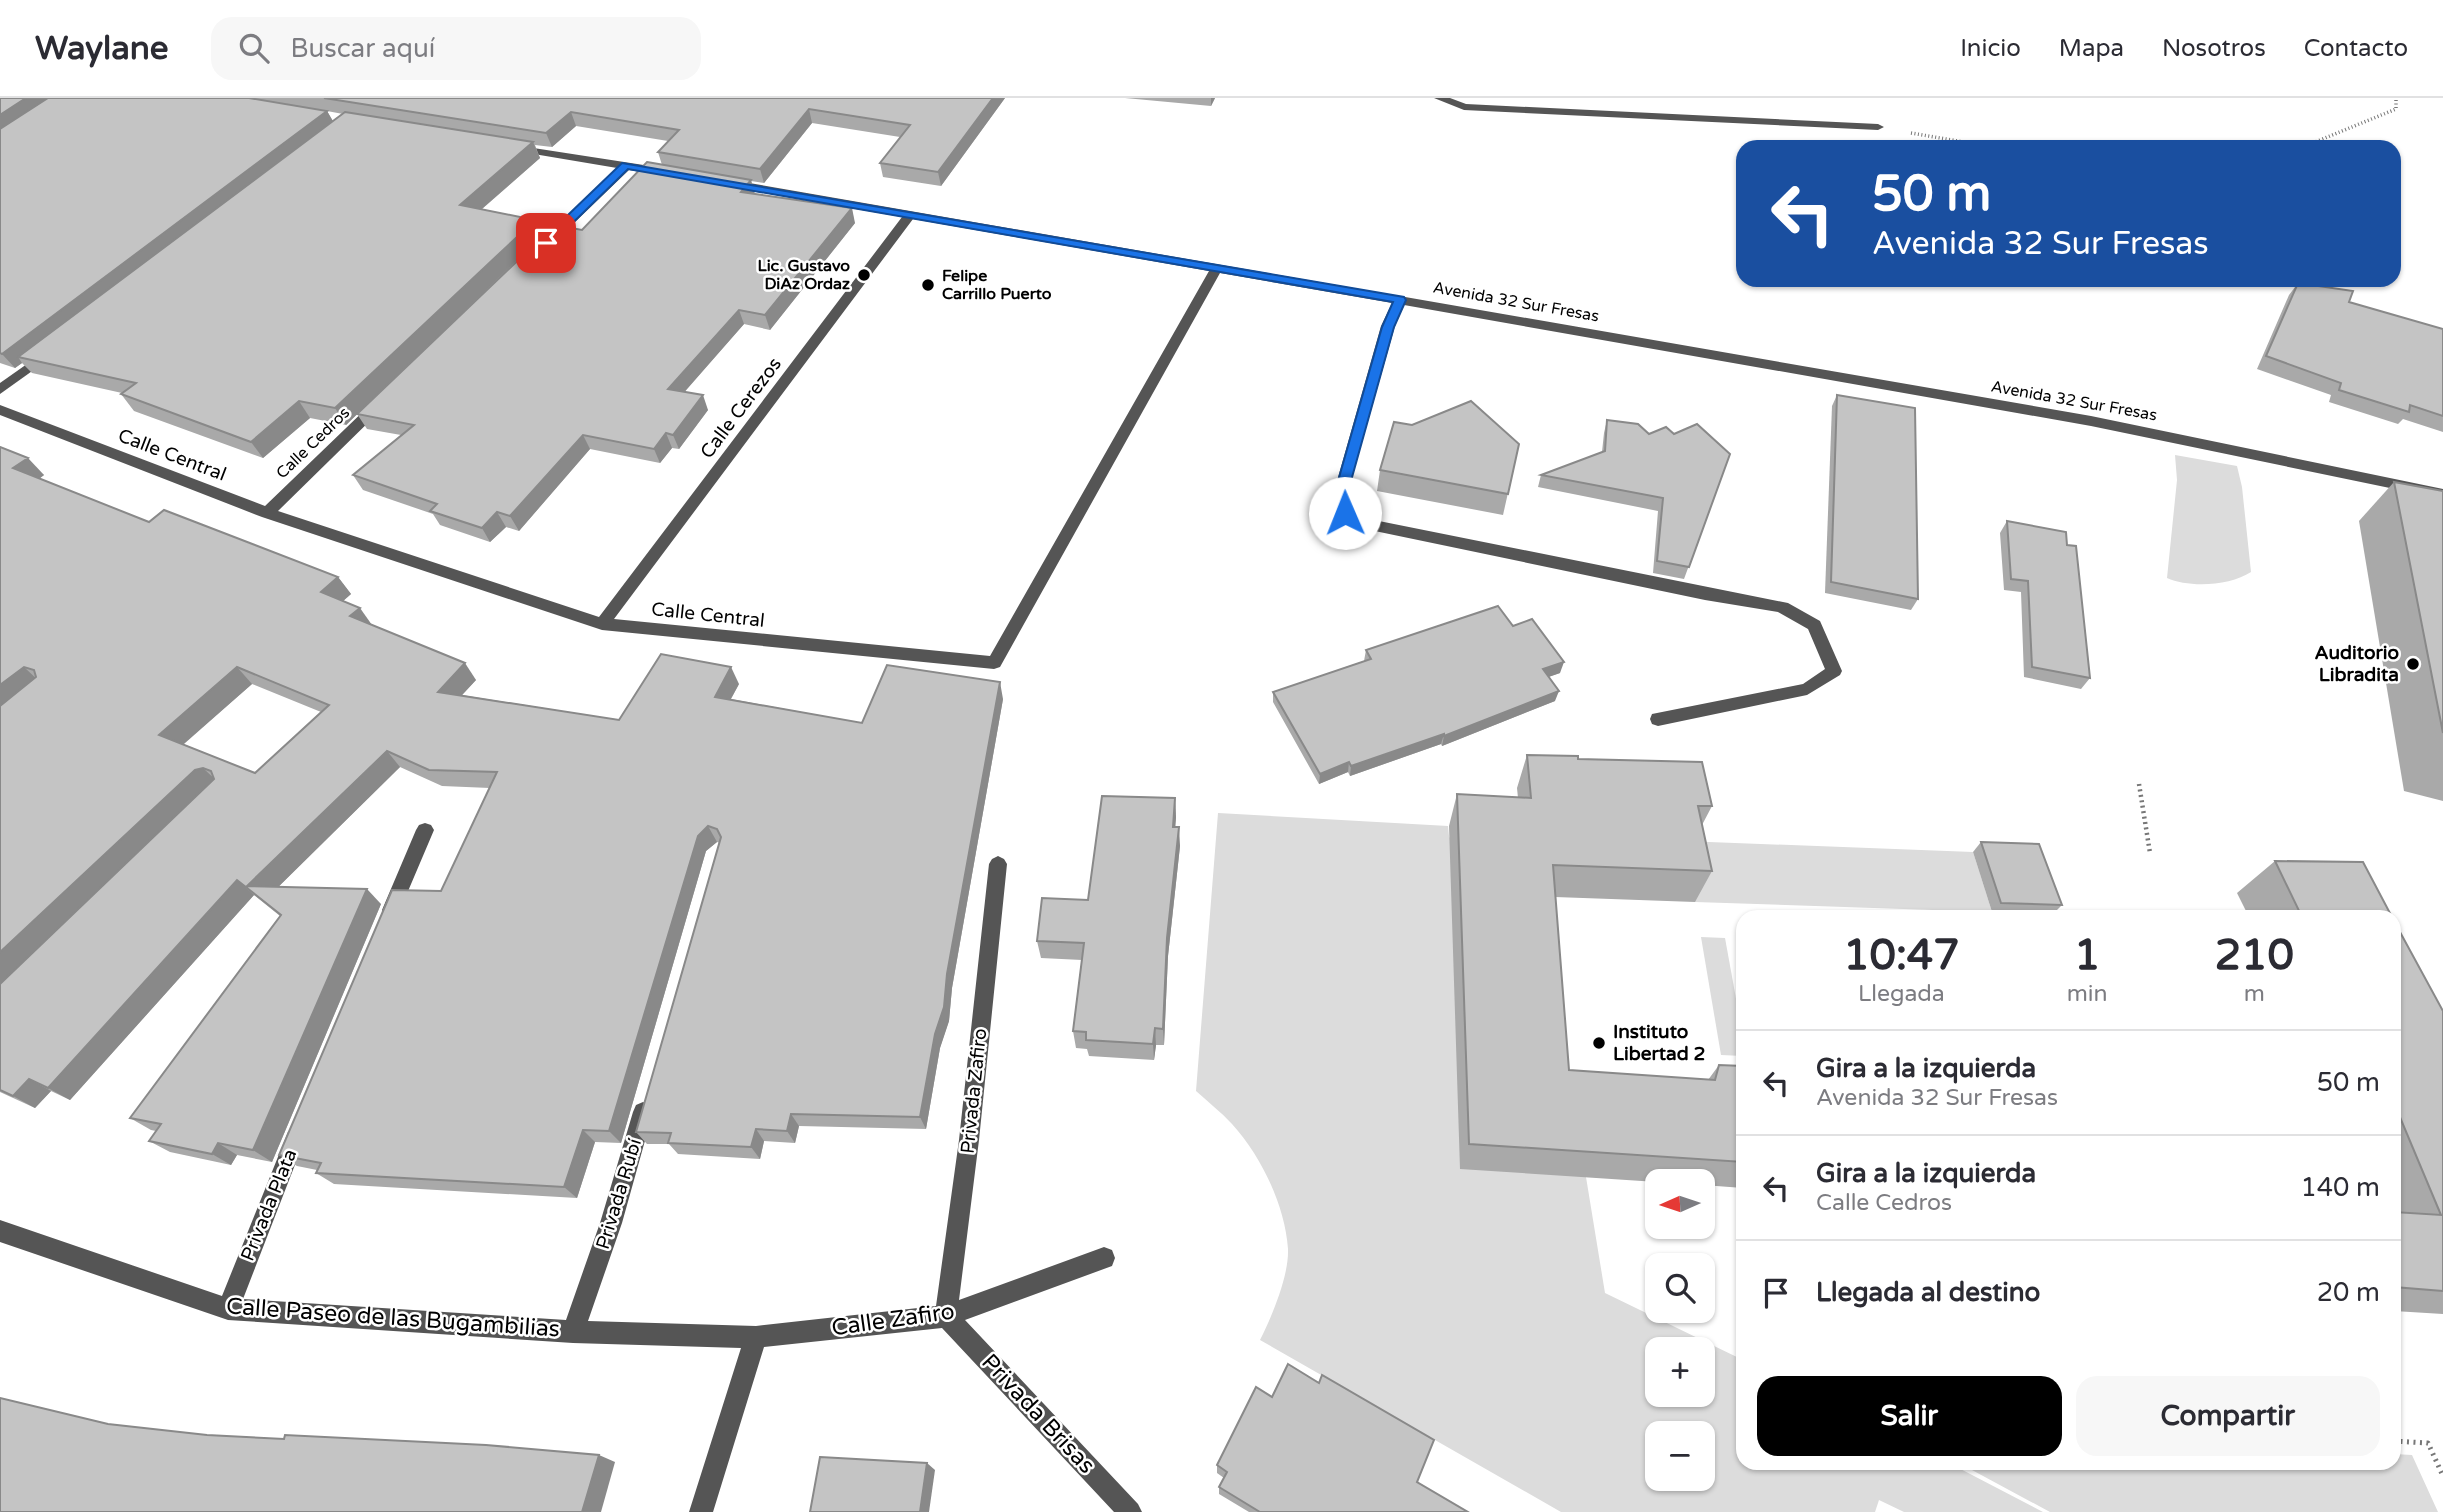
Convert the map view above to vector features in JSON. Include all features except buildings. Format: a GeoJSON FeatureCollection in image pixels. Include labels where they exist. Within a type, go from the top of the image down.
{"type":"FeatureCollection","features":[{"type":"Feature","properties":{"kind":"street"},"geometry":{"type":"LineString","coordinates":[[1440,98],[1464,107],[1878,127]]}},
{"type":"Feature","properties":{"kind":"street"},"geometry":{"type":"LineString","coordinates":[[502,146],[680,175]]}},
{"type":"Feature","properties":{"kind":"street"},"geometry":{"type":"LineString","coordinates":[[536,252],[626,166]]}},
{"type":"Feature","properties":{"kind":"street","name":"Avenida 32 Sur Fresas"},"geometry":{"type":"LineString","coordinates":[[720,182],[2091,421],[2264,454],[2443,494]]}},
{"type":"Feature","properties":{"kind":"street","name":"Calle Cerezos"},"geometry":{"type":"LineString","coordinates":[[602,624],[910,215]]}},
{"type":"Feature","properties":{"kind":"street","name":"Calle Central"},"geometry":{"type":"LineString","coordinates":[[0,410],[267,513],[602,624],[994,663],[1217,268]]}},
{"type":"Feature","properties":{"kind":"street"},"geometry":{"type":"LineString","coordinates":[[1400,300],[1388,327],[1342,488],[1345,513],[1370,524],[1705,594],[1782,607],[1814,625],[1834,671],[1807,689],[1658,719]]}},
{"type":"Feature","properties":{"kind":"street"},"geometry":{"type":"LineString","coordinates":[[0,390],[55,348]]}},
{"type":"Feature","properties":{"kind":"street","name":"Calle Cedros"},"geometry":{"type":"LineString","coordinates":[[267,513],[386,397]]}},
{"type":"Feature","properties":{"kind":"street"},"geometry":{"type":"LineString","coordinates":[[381,933],[425,830]]}},
{"type":"Feature","properties":{"kind":"street","name":"Privada Zafiro"},"geometry":{"type":"LineString","coordinates":[[946,1316],[969,1140],[998,864]]}},
{"type":"Feature","properties":{"kind":"street","name":"Privada Rubí"},"geometry":{"type":"LineString","coordinates":[[573,1332],[611,1223],[649,1091]]}},
{"type":"Feature","properties":{"kind":"street","name":"Privada Plata"},"geometry":{"type":"LineString","coordinates":[[228,1309],[300,1126]]}},
{"type":"Feature","properties":{"kind":"street","name":"Calle Paseo de las Bugambilias"},"geometry":{"type":"LineString","coordinates":[[0,1231],[228,1309],[573,1332],[756,1337]]}},
{"type":"Feature","properties":{"kind":"street","name":"Calle Zafiro"},"geometry":{"type":"LineString","coordinates":[[756,1337],[946,1316],[1104,1258]]}},
{"type":"Feature","properties":{"kind":"street","name":"Privada Brisas"},"geometry":{"type":"LineString","coordinates":[[946,1316],[1130,1512]]}},
{"type":"Feature","properties":{"kind":"street"},"geometry":{"type":"LineString","coordinates":[[701,1512],[756,1337]]}},
{"type":"Feature","properties":{"kind":"path"},"geometry":{"type":"LineString","coordinates":[[2320,140],[2396,109],[2396,98]]}},
{"type":"Feature","properties":{"kind":"path"},"geometry":{"type":"LineString","coordinates":[[1878,127],[1953,140]]}},
{"type":"Feature","properties":{"kind":"path"},"geometry":{"type":"LineString","coordinates":[[2139,784],[2150,853]]}},
{"type":"Feature","properties":{"kind":"path"},"geometry":{"type":"LineString","coordinates":[[2401,1441],[2428,1443],[2443,1476]]}},
{"type":"Feature","properties":{"kind":"shaded area"},"geometry":{"type":"Polygon","coordinates":[[[2175,455],[2237,466],[2242,487],[2251,572],[2232,580],[2209,584],[2186,583],[2167,578],[2177,480],[2175,455]]]}},
{"type":"Feature","properties":{"kind":"shaded area"},"geometry":{"type":"Polygon","coordinates":[[[1218,813],[1448,826],[1449,836],[1586,1177],[1605,1293],[1645,1312],[1645,1323],[1667,1323],[1696,1337],[1645,1337],[1645,1407],[1715,1407],[1715,1346],[1736,1357],[1736,1470],[1962,1470],[2043,1512],[1904,1512],[1879,1500],[1875,1512],[1561,1512],[1260,1340],[1286,1271],[1286,1232],[1277,1199],[1262,1166],[1232,1124],[1196,1091],[1218,813]]]}},
{"type":"Feature","properties":{"kind":"shaded area"},"geometry":{"type":"Polygon","coordinates":[[[1683,841],[1973,852],[1991,910],[1933,910],[1695,902],[1683,841]]]}},
{"type":"Feature","properties":{"kind":"shaded area"},"geometry":{"type":"Polygon","coordinates":[[[1701,937],[1725,938],[1736,998],[1736,1056],[1721,1055],[1701,937]]]}},
{"type":"Feature","properties":{"kind":"shaded area"},"geometry":{"type":"Polygon","coordinates":[[[2401,1454],[2412,1455],[2438,1512],[2050,1512],[1972,1470],[2401,1470],[2401,1454]]]}},
{"type":"Feature","properties":{"kind":"place","name":"Lic. Gustavo DiAz Ordaz"},"geometry":{"type":"Point","coordinates":[864,275]}},
{"type":"Feature","properties":{"kind":"place","name":"Felipe Carrillo Puerto"},"geometry":{"type":"Point","coordinates":[928,285]}},
{"type":"Feature","properties":{"kind":"place","name":"Auditorio Libradita"},"geometry":{"type":"Point","coordinates":[2413,664]}},
{"type":"Feature","properties":{"kind":"place","name":"Instituto Libertad 2"},"geometry":{"type":"Point","coordinates":[1599,1043]}},
{"type":"Feature","properties":{"kind":"route"},"geometry":{"type":"LineString","coordinates":[[546,243],[626,166],[1400,300],[1388,327],[1342,488],[1345,513]]}}]}
